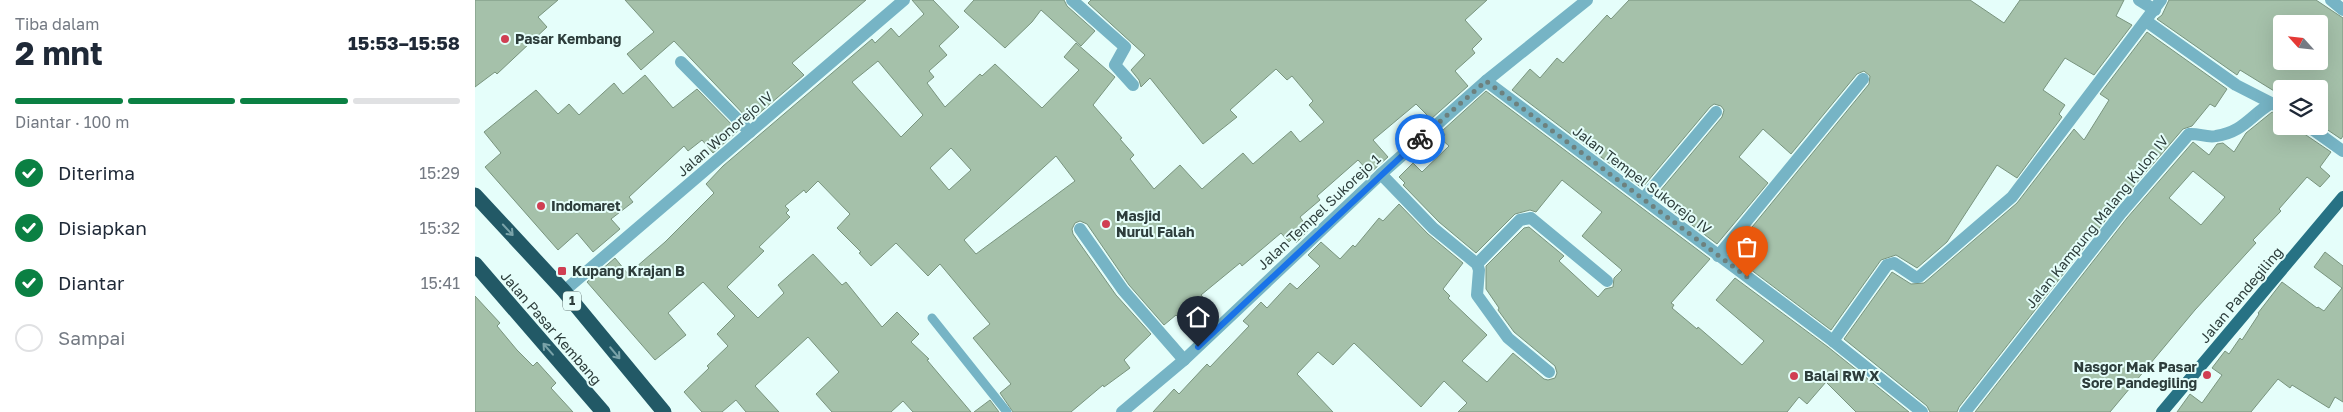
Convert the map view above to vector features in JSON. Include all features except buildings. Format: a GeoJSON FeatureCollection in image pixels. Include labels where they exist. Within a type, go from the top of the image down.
{"type":"FeatureCollection","features":[{"type":"Feature","properties":{"kind":"highway","name":"1"},"geometry":{"type":"LineString","coordinates":[[475,194],[564,291],[664,412]]}},
{"type":"Feature","properties":{"kind":"highway","name":"Jalan Pasar Kembang"},"geometry":{"type":"LineString","coordinates":[[475,264],[603,412]]}},
{"type":"Feature","properties":{"kind":"main road","name":"Jalan Pandegiling"},"geometry":{"type":"LineString","coordinates":[[2162,412],[2343,196]]}},
{"type":"Feature","properties":{"kind":"street","name":"Jalan Wonorejo IV"},"geometry":{"type":"LineString","coordinates":[[564,291],[904,0]]}},
{"type":"Feature","properties":{"kind":"street"},"geometry":{"type":"LineString","coordinates":[[1072,0],[1125,47],[1115,65],[1133,85]]}},
{"type":"Feature","properties":{"kind":"street","name":"Jalan Tempel Sukorejo 1"},"geometry":{"type":"LineString","coordinates":[[1122,412],[1184,360],[1381,174],[1486,81],[1587,0]]}},
{"type":"Feature","properties":{"kind":"street"},"geometry":{"type":"LineString","coordinates":[[1833,341],[1891,262],[1915,277],[1919,277],[2012,197],[2158,5],[2139,0]]}},
{"type":"Feature","properties":{"kind":"street"},"geometry":{"type":"LineString","coordinates":[[2331,0],[2343,10]]}},
{"type":"Feature","properties":{"kind":"street"},"geometry":{"type":"LineString","coordinates":[[2146,21],[2236,85],[2273,104]]}},
{"type":"Feature","properties":{"kind":"street"},"geometry":{"type":"LineString","coordinates":[[681,62],[750,132]]}},
{"type":"Feature","properties":{"kind":"street"},"geometry":{"type":"LineString","coordinates":[[1718,256],[1863,79]]}},
{"type":"Feature","properties":{"kind":"street","name":"Jalan Tempel Sukorejo IV"},"geometry":{"type":"LineString","coordinates":[[1486,81],[1833,341],[1922,412]]}},
{"type":"Feature","properties":{"kind":"street","name":"Jalan Kampung Malang Kulon IV"},"geometry":{"type":"LineString","coordinates":[[1965,412],[2121,213],[2189,134],[2215,137],[2245,126],[2273,108]]}},
{"type":"Feature","properties":{"kind":"street"},"geometry":{"type":"LineString","coordinates":[[1643,199],[1715,112]]}},
{"type":"Feature","properties":{"kind":"street"},"geometry":{"type":"LineString","coordinates":[[2321,135],[2343,150]]}},
{"type":"Feature","properties":{"kind":"street"},"geometry":{"type":"LineString","coordinates":[[1381,174],[1433,228],[1477,264],[1479,270],[1477,295],[1508,338],[1549,372]]}},
{"type":"Feature","properties":{"kind":"street"},"geometry":{"type":"LineString","coordinates":[[1477,264],[1520,220],[1531,218],[1607,281]]}},
{"type":"Feature","properties":{"kind":"street"},"geometry":{"type":"LineString","coordinates":[[1080,230],[1123,290],[1184,360]]}},
{"type":"Feature","properties":{"kind":"lane"},"geometry":{"type":"LineString","coordinates":[[932,318],[1007,412]]}},
{"type":"Feature","properties":{"kind":"way so far"},"geometry":{"type":"LineString","coordinates":[[1420,139],[1486,81],[1747,277]]}},
{"type":"Feature","properties":{"kind":"place","name":"Pasar Kembang"},"geometry":{"type":"Point","coordinates":[505,39]}},
{"type":"Feature","properties":{"kind":"place","name":"Indomaret"},"geometry":{"type":"Point","coordinates":[541,206]}},
{"type":"Feature","properties":{"kind":"place","name":"Masjid Nurul Falah"},"geometry":{"type":"Point","coordinates":[1106,224]}},
{"type":"Feature","properties":{"kind":"place","name":"Kupang Krajan B"},"geometry":{"type":"Point","coordinates":[562,271]}},
{"type":"Feature","properties":{"kind":"place","name":"Nasgor Mak Pasar Sore Pandegiling"},"geometry":{"type":"Point","coordinates":[2207,375]}},
{"type":"Feature","properties":{"kind":"place","name":"Balai RW X"},"geometry":{"type":"Point","coordinates":[1794,376]}},
{"type":"Feature","properties":{"kind":"route"},"geometry":{"type":"LineString","coordinates":[[1198,347],[1420,139]]}}]}
